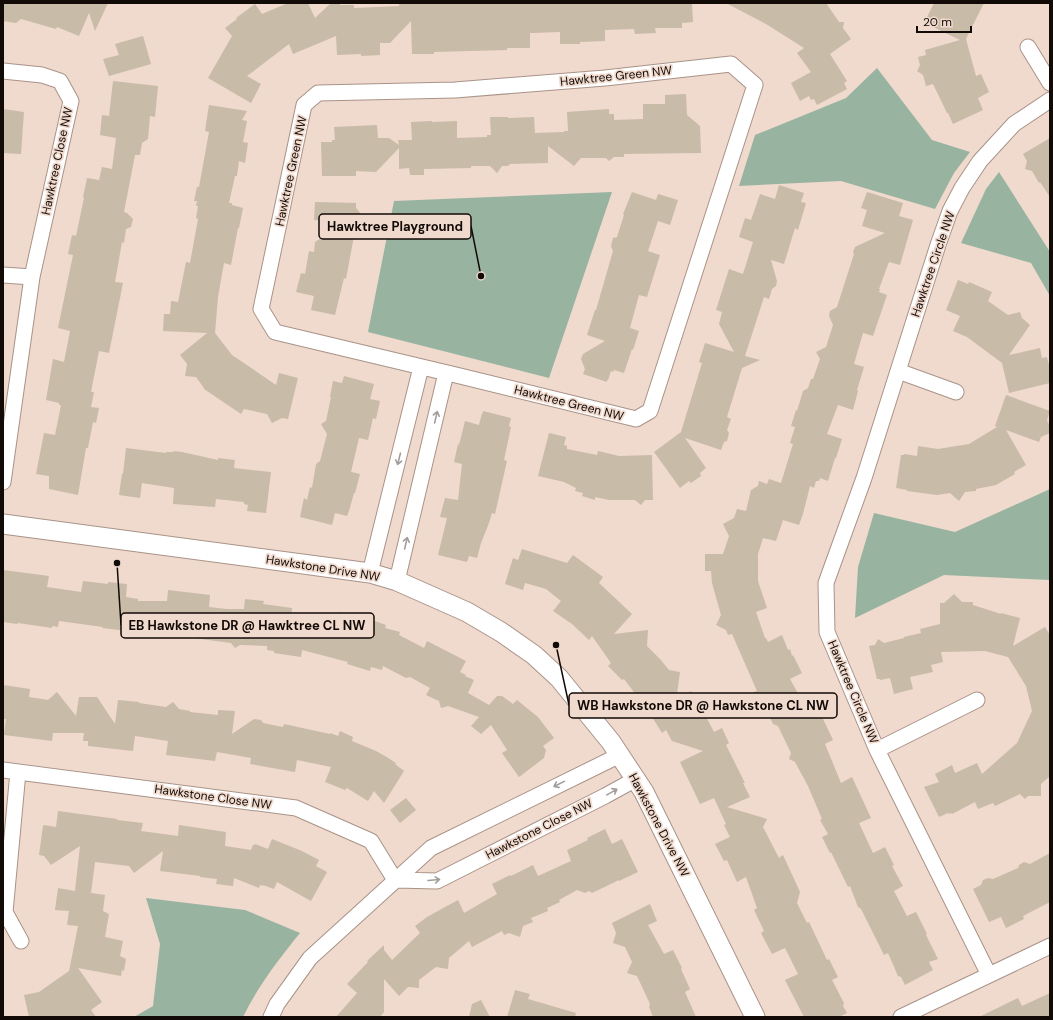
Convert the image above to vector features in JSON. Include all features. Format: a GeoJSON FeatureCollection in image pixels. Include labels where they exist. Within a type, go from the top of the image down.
{"type":"FeatureCollection","features":[{"type":"Feature","properties":{"kind":"street"},"geometry":{"type":"LineString","coordinates":[[1028,47],[1050,83]]}},
{"type":"Feature","properties":{"kind":"street","name":"Hawktree Green NW"},"geometry":{"type":"LineString","coordinates":[[731,64],[755,85],[650,411],[636,419],[446,373],[275,332],[261,309],[304,105],[318,93],[454,90],[605,78],[731,64]]}},
{"type":"Feature","properties":{"kind":"street","name":"Hawktree Close NW"},"geometry":{"type":"LineString","coordinates":[[3,71],[42,75],[60,80],[70,101],[32,277],[3,482]]}},
{"type":"Feature","properties":{"kind":"street","name":"Hawktree Circle NW"},"geometry":{"type":"LineString","coordinates":[[988,975],[877,750],[827,632],[826,583],[864,478],[950,211],[962,188],[980,161],[1014,124],[1050,100]]}},
{"type":"Feature","properties":{"kind":"street"},"geometry":{"type":"LineString","coordinates":[[3,275],[32,277]]}},
{"type":"Feature","properties":{"kind":"street"},"geometry":{"type":"LineString","coordinates":[[370,573],[421,367]]}},
{"type":"Feature","properties":{"kind":"street"},"geometry":{"type":"LineString","coordinates":[[898,371],[956,392]]}},
{"type":"Feature","properties":{"kind":"street"},"geometry":{"type":"LineString","coordinates":[[397,581],[446,373]]}},
{"type":"Feature","properties":{"kind":"street","name":"Hawkstone Drive NW"},"geometry":{"type":"LineString","coordinates":[[3,524],[370,573],[397,581],[467,612],[501,632],[534,655],[559,678],[611,742],[636,779],[644,792],[755,1017]]}},
{"type":"Feature","properties":{"kind":"street"},"geometry":{"type":"LineString","coordinates":[[877,750],[977,700]]}},
{"type":"Feature","properties":{"kind":"street"},"geometry":{"type":"LineString","coordinates":[[271,1017],[277,1004],[310,958],[431,848],[620,755]]}},
{"type":"Feature","properties":{"kind":"street"},"geometry":{"type":"LineString","coordinates":[[10,771],[5,912],[21,941]]}},
{"type":"Feature","properties":{"kind":"street","name":"Hawkstone Close NW"},"geometry":{"type":"LineString","coordinates":[[10,771],[296,808],[371,841],[395,880],[437,881],[636,779]]}},
{"type":"Feature","properties":{"kind":"street"},"geometry":{"type":"LineString","coordinates":[[901,1017],[1050,946]]}},
{"type":"Feature","properties":{"kind":"green space"},"geometry":{"type":"Polygon","coordinates":[[[877,68],[932,140],[970,152],[954,173],[935,209],[841,181],[739,186],[755,135],[846,98],[877,68]]]}},
{"type":"Feature","properties":{"kind":"green space"},"geometry":{"type":"Polygon","coordinates":[[[999,172],[1050,252],[1050,296],[1031,263],[961,243],[986,189],[999,172]]]}},
{"type":"Feature","properties":{"kind":"green space"},"geometry":{"type":"Polygon","coordinates":[[[612,192],[549,378],[368,332],[394,201],[612,192]]]}},
{"type":"Feature","properties":{"kind":"green space"},"geometry":{"type":"Polygon","coordinates":[[[1050,489],[1050,580],[944,575],[855,618],[858,567],[874,513],[955,532],[1050,489]]]}},
{"type":"Feature","properties":{"kind":"green space"},"geometry":{"type":"Polygon","coordinates":[[[146,898],[245,910],[300,933],[262,984],[243,1017],[134,1017],[153,1006],[160,944],[146,898]]]}},
{"type":"Feature","properties":{"kind":"building"},"geometry":{"type":"Polygon","coordinates":[[[3,3],[108,3],[95,31],[89,13],[79,36],[57,27],[56,29],[21,19],[16,23],[3,21],[3,3]]]}},
{"type":"Feature","properties":{"kind":"building"},"geometry":{"type":"Polygon","coordinates":[[[288,3],[308,3],[315,18],[331,3],[339,3],[340,5],[354,5],[354,8],[399,6],[399,4],[411,3],[692,3],[693,22],[682,23],[682,28],[655,28],[656,33],[635,34],[634,29],[605,30],[605,41],[580,42],[580,44],[560,44],[560,32],[530,33],[530,48],[412,54],[411,21],[390,43],[380,43],[380,55],[337,55],[336,36],[293,54],[289,44],[247,76],[261,84],[251,103],[208,78],[232,36],[225,28],[255,4],[262,14],[288,3]]]}},
{"type":"Feature","properties":{"kind":"building"},"geometry":{"type":"Polygon","coordinates":[[[726,3],[826,3],[839,22],[844,22],[843,28],[851,39],[830,54],[847,81],[844,83],[847,89],[817,105],[814,99],[811,100],[809,96],[800,101],[791,83],[811,72],[797,53],[804,48],[766,24],[726,3]]]}},
{"type":"Feature","properties":{"kind":"building"},"geometry":{"type":"Polygon","coordinates":[[[934,3],[984,3],[966,39],[976,76],[981,74],[989,92],[978,98],[983,110],[953,124],[933,84],[926,86],[923,75],[917,71],[920,65],[918,57],[926,55],[925,50],[960,40],[931,26],[934,20],[927,17],[934,3]]]}},
{"type":"Feature","properties":{"kind":"building"},"geometry":{"type":"Polygon","coordinates":[[[143,36],[151,64],[109,76],[103,59],[119,55],[115,44],[143,36]]]}},
{"type":"Feature","properties":{"kind":"building"},"geometry":{"type":"Polygon","coordinates":[[[113,81],[158,86],[155,117],[150,116],[148,139],[142,143],[140,155],[135,155],[124,212],[133,219],[131,227],[126,229],[124,243],[122,242],[115,282],[123,283],[109,353],[99,351],[91,392],[94,392],[91,407],[99,408],[96,423],[93,422],[88,448],[86,448],[78,495],[49,489],[49,476],[36,474],[44,433],[55,435],[61,405],[59,405],[59,403],[46,400],[53,359],[64,362],[70,331],[58,328],[73,255],[68,254],[72,235],[76,236],[87,178],[99,180],[102,167],[112,169],[116,138],[100,135],[102,115],[109,116],[113,81]]]}},
{"type":"Feature","properties":{"kind":"building"},"geometry":{"type":"Polygon","coordinates":[[[686,94],[687,115],[700,126],[701,153],[624,154],[624,157],[614,157],[609,161],[606,158],[581,158],[574,166],[548,146],[548,163],[510,164],[508,166],[502,166],[497,173],[490,166],[471,166],[471,168],[424,169],[424,175],[410,175],[409,168],[399,169],[399,148],[376,172],[356,171],[356,176],[322,176],[321,142],[332,142],[332,140],[335,140],[334,127],[377,125],[378,138],[389,138],[399,145],[398,140],[412,140],[411,122],[457,121],[457,138],[487,137],[487,135],[491,135],[490,117],[534,117],[535,133],[564,132],[568,131],[567,112],[609,109],[609,114],[614,114],[614,120],[643,119],[643,104],[665,104],[665,95],[686,94]]]}},
{"type":"Feature","properties":{"kind":"building"},"geometry":{"type":"Polygon","coordinates":[[[209,105],[247,111],[242,120],[247,121],[243,142],[248,143],[245,163],[239,161],[237,176],[235,176],[229,203],[243,208],[231,265],[224,263],[218,297],[215,333],[232,355],[276,385],[279,373],[298,378],[288,419],[282,418],[272,423],[267,414],[244,409],[241,414],[204,389],[196,377],[185,376],[187,364],[180,355],[207,333],[163,331],[164,314],[170,314],[171,301],[178,302],[186,262],[190,263],[198,219],[196,218],[198,206],[196,206],[197,201],[194,201],[197,187],[199,187],[209,132],[205,131],[209,105]]]}},
{"type":"Feature","properties":{"kind":"building"},"geometry":{"type":"Polygon","coordinates":[[[3,109],[24,112],[21,154],[3,153],[3,109]]]}},
{"type":"Feature","properties":{"kind":"building"},"geometry":{"type":"Polygon","coordinates":[[[1050,138],[1050,197],[1032,171],[1025,169],[1027,161],[1023,154],[1050,138]]]}},
{"type":"Feature","properties":{"kind":"building"},"geometry":{"type":"Polygon","coordinates":[[[779,185],[804,193],[801,202],[806,203],[798,230],[795,228],[784,264],[771,260],[777,281],[776,286],[772,289],[769,299],[764,297],[745,356],[760,360],[742,368],[727,417],[731,419],[727,430],[729,433],[727,441],[724,442],[721,450],[685,438],[706,468],[700,473],[701,476],[691,483],[689,481],[680,488],[654,452],[681,432],[702,363],[699,362],[705,343],[734,352],[719,324],[722,312],[716,310],[729,269],[743,274],[753,242],[739,237],[745,218],[751,220],[760,194],[775,199],[779,185]]]}},
{"type":"Feature","properties":{"kind":"building"},"geometry":{"type":"Polygon","coordinates":[[[632,192],[656,200],[658,194],[678,200],[670,225],[658,221],[648,251],[660,255],[647,297],[639,295],[630,328],[639,331],[633,350],[632,349],[624,373],[614,370],[613,372],[611,371],[607,382],[583,374],[585,369],[581,359],[583,354],[605,341],[587,335],[596,310],[613,251],[611,246],[613,238],[617,237],[624,215],[623,214],[632,192]]]}},
{"type":"Feature","properties":{"kind":"building"},"geometry":{"type":"Polygon","coordinates":[[[867,192],[903,203],[899,216],[913,220],[900,265],[889,262],[879,289],[879,292],[887,295],[873,336],[863,333],[854,364],[864,367],[853,410],[838,405],[827,434],[842,439],[828,481],[820,478],[819,481],[816,481],[814,488],[810,486],[799,525],[783,520],[776,541],[763,538],[758,554],[758,581],[767,608],[756,612],[765,638],[768,642],[782,635],[788,650],[790,649],[792,656],[793,655],[802,673],[790,679],[805,706],[815,702],[833,740],[825,744],[841,783],[852,777],[871,818],[859,823],[873,853],[885,847],[894,865],[892,866],[903,886],[894,891],[907,916],[916,912],[938,959],[929,962],[933,970],[905,985],[901,977],[898,976],[888,953],[884,955],[861,909],[858,907],[850,886],[848,887],[822,837],[828,834],[820,820],[822,819],[808,786],[795,762],[789,759],[791,753],[778,726],[773,724],[765,706],[760,708],[753,692],[757,691],[732,634],[728,635],[726,630],[716,625],[721,615],[712,583],[711,571],[705,571],[705,554],[723,554],[729,536],[723,524],[734,518],[737,509],[746,511],[751,490],[758,486],[759,481],[767,484],[769,479],[781,483],[793,444],[790,443],[795,427],[791,426],[796,410],[797,411],[803,391],[808,388],[811,379],[813,379],[820,359],[816,352],[826,347],[833,325],[829,316],[830,311],[837,307],[855,247],[885,233],[862,226],[867,210],[861,208],[867,192]]]}},
{"type":"Feature","properties":{"kind":"building"},"geometry":{"type":"Polygon","coordinates":[[[315,202],[356,203],[356,208],[367,221],[355,221],[355,236],[346,279],[344,278],[335,315],[311,310],[314,296],[296,292],[301,273],[305,274],[309,251],[314,252],[315,242],[347,221],[314,220],[315,202]]]}},
{"type":"Feature","properties":{"kind":"building"},"geometry":{"type":"Polygon","coordinates":[[[958,280],[968,284],[969,282],[992,292],[988,301],[1008,315],[1020,312],[1022,318],[1030,325],[1009,355],[1040,348],[1042,358],[1047,357],[1050,369],[1050,383],[1009,393],[1002,363],[967,337],[953,331],[960,316],[946,310],[958,280]]]}},
{"type":"Feature","properties":{"kind":"building"},"geometry":{"type":"Polygon","coordinates":[[[344,376],[374,384],[370,399],[380,401],[376,419],[373,418],[368,440],[359,438],[351,472],[360,474],[349,511],[347,516],[335,513],[332,525],[300,517],[304,498],[307,500],[310,487],[312,488],[316,464],[320,461],[327,434],[321,424],[326,421],[333,381],[342,383],[344,376]]]}},
{"type":"Feature","properties":{"kind":"building"},"geometry":{"type":"Polygon","coordinates":[[[1006,395],[1050,411],[1047,420],[1050,427],[1050,433],[1041,437],[1039,442],[1006,430],[1026,465],[1014,472],[1015,474],[996,485],[976,489],[976,491],[965,492],[959,501],[950,493],[937,495],[896,488],[901,455],[917,456],[918,446],[938,449],[969,444],[997,427],[995,426],[1006,395]]]}},
{"type":"Feature","properties":{"kind":"building"},"geometry":{"type":"Polygon","coordinates":[[[483,411],[511,418],[509,426],[511,427],[504,460],[507,461],[495,514],[492,513],[477,558],[469,556],[467,562],[438,555],[447,518],[440,517],[445,498],[458,500],[462,464],[454,462],[465,421],[479,425],[483,411]]]}},
{"type":"Feature","properties":{"kind":"building"},"geometry":{"type":"Polygon","coordinates":[[[549,433],[566,437],[564,445],[567,446],[567,449],[597,455],[598,451],[619,456],[652,455],[653,500],[645,500],[641,505],[635,500],[609,500],[595,497],[595,500],[582,496],[583,493],[575,491],[576,488],[564,482],[538,476],[549,433]]]}},
{"type":"Feature","properties":{"kind":"building"},"geometry":{"type":"Polygon","coordinates":[[[126,448],[166,453],[173,451],[218,460],[218,458],[235,460],[234,468],[271,472],[266,513],[247,511],[248,505],[244,504],[244,502],[216,499],[215,507],[173,504],[174,488],[142,483],[140,498],[119,495],[126,448]]]}},
{"type":"Feature","properties":{"kind":"building"},"geometry":{"type":"Polygon","coordinates":[[[522,549],[567,563],[573,555],[603,577],[599,583],[632,614],[614,634],[648,630],[647,646],[669,670],[680,672],[676,701],[691,691],[714,732],[722,728],[729,743],[726,745],[745,783],[743,783],[750,797],[727,807],[767,819],[763,827],[779,858],[783,855],[800,892],[797,903],[807,923],[809,922],[827,960],[829,959],[838,977],[832,980],[844,1003],[843,1006],[847,1013],[839,1017],[804,1017],[785,980],[798,974],[785,948],[772,954],[761,933],[764,931],[754,910],[757,908],[746,877],[737,882],[727,860],[724,861],[715,844],[730,837],[724,825],[726,824],[714,798],[700,804],[680,762],[703,751],[672,741],[666,730],[662,733],[649,712],[624,679],[622,680],[608,666],[611,663],[592,636],[589,640],[572,624],[553,611],[561,601],[546,589],[525,583],[523,590],[505,584],[513,558],[518,560],[522,549]]]}},
{"type":"Feature","properties":{"kind":"building"},"geometry":{"type":"Polygon","coordinates":[[[3,570],[49,576],[47,587],[81,592],[83,581],[108,584],[108,582],[127,584],[126,597],[138,599],[138,601],[167,601],[168,590],[210,595],[209,607],[244,609],[245,599],[264,601],[263,604],[292,608],[291,617],[336,621],[338,612],[372,620],[386,625],[385,628],[400,632],[399,635],[424,648],[427,641],[466,661],[460,672],[474,680],[468,693],[489,705],[497,696],[502,696],[513,704],[517,700],[538,717],[554,738],[543,746],[546,750],[544,758],[519,777],[502,753],[507,750],[491,725],[481,734],[471,726],[479,717],[448,706],[441,708],[439,701],[426,695],[430,688],[410,677],[406,678],[383,666],[382,670],[371,667],[370,671],[347,664],[348,662],[302,650],[301,657],[274,653],[274,651],[267,650],[267,646],[240,645],[235,648],[231,643],[170,635],[169,637],[143,634],[59,621],[58,627],[52,626],[52,628],[3,622],[3,570]]]}},
{"type":"Feature","properties":{"kind":"building"},"geometry":{"type":"Polygon","coordinates":[[[954,594],[962,602],[973,602],[973,605],[1001,614],[1020,618],[1013,646],[1045,627],[1050,635],[1050,776],[1041,784],[1041,796],[1028,796],[1025,799],[1020,794],[995,806],[993,803],[978,809],[975,802],[952,814],[948,813],[939,817],[924,787],[939,782],[935,774],[952,765],[955,773],[977,763],[982,774],[1017,743],[1032,711],[1026,686],[1008,657],[985,651],[941,652],[943,662],[931,665],[933,672],[910,677],[913,689],[894,694],[890,678],[880,680],[877,679],[869,646],[875,645],[878,639],[884,643],[921,633],[920,629],[940,624],[940,603],[944,603],[954,594]]]}},
{"type":"Feature","properties":{"kind":"building"},"geometry":{"type":"Polygon","coordinates":[[[3,685],[30,689],[29,697],[48,700],[57,692],[76,716],[79,697],[97,697],[115,724],[118,700],[166,707],[173,702],[179,709],[190,712],[218,715],[218,710],[235,711],[232,734],[254,719],[261,720],[263,723],[283,727],[284,724],[338,736],[340,731],[353,737],[352,741],[385,756],[396,763],[395,764],[404,771],[384,803],[374,791],[368,801],[347,788],[345,790],[325,782],[331,767],[297,760],[295,772],[250,764],[251,758],[217,752],[215,761],[166,755],[168,741],[135,736],[133,751],[88,746],[88,741],[83,741],[84,733],[53,733],[52,741],[4,735],[6,719],[3,719],[3,685]]]}},
{"type":"Feature","properties":{"kind":"building"},"geometry":{"type":"Polygon","coordinates":[[[406,798],[416,810],[400,823],[390,810],[406,798]]]}},
{"type":"Feature","properties":{"kind":"building"},"geometry":{"type":"Polygon","coordinates":[[[58,811],[143,823],[141,831],[178,836],[179,825],[226,832],[225,846],[251,850],[255,844],[268,849],[272,839],[302,851],[319,860],[316,866],[327,872],[311,901],[277,882],[274,889],[263,885],[260,885],[259,888],[234,878],[233,886],[216,884],[217,879],[160,871],[163,851],[134,873],[129,866],[95,862],[91,893],[105,895],[103,911],[109,914],[105,937],[123,941],[120,956],[126,959],[124,971],[122,970],[121,976],[78,968],[102,1002],[91,1010],[96,1017],[29,1017],[24,995],[39,992],[69,971],[78,926],[67,925],[69,911],[55,910],[58,888],[75,891],[80,846],[51,865],[44,856],[39,855],[43,826],[56,827],[58,811]]]}},
{"type":"Feature","properties":{"kind":"building"},"geometry":{"type":"Polygon","coordinates":[[[605,829],[612,844],[622,839],[638,872],[592,893],[589,891],[585,893],[577,890],[559,900],[560,902],[547,908],[548,911],[531,918],[533,922],[523,926],[520,937],[509,933],[504,935],[502,931],[472,947],[469,941],[449,958],[448,969],[436,967],[419,980],[419,988],[408,987],[399,996],[384,979],[384,1012],[380,1017],[336,1017],[357,993],[347,984],[368,962],[367,961],[384,945],[384,950],[392,960],[420,933],[415,926],[427,917],[458,900],[464,913],[497,894],[492,884],[533,865],[538,876],[571,861],[567,850],[588,840],[587,838],[605,829]]]}},
{"type":"Feature","properties":{"kind":"building"},"geometry":{"type":"Polygon","coordinates":[[[1050,853],[1050,902],[1023,916],[1024,919],[1006,928],[1001,917],[989,922],[973,889],[981,885],[983,880],[988,878],[993,879],[1018,868],[1019,865],[1024,862],[1030,864],[1050,853]]]}},
{"type":"Feature","properties":{"kind":"building"},"geometry":{"type":"Polygon","coordinates":[[[650,904],[657,921],[648,925],[664,954],[673,950],[690,989],[685,992],[696,1017],[653,1017],[649,1007],[650,1004],[637,976],[627,973],[632,962],[625,947],[613,943],[616,933],[612,923],[650,904]]]}},
{"type":"Feature","properties":{"kind":"building"},"geometry":{"type":"Polygon","coordinates":[[[515,990],[530,994],[528,999],[576,1013],[575,1017],[507,1017],[515,990]]]}},
{"type":"Feature","properties":{"kind":"building"},"geometry":{"type":"Polygon","coordinates":[[[1050,993],[1050,1017],[979,1017],[1018,998],[1022,1006],[1050,993]]]}},
{"type":"Feature","properties":{"kind":"building"},"geometry":{"type":"Polygon","coordinates":[[[481,1000],[490,1017],[469,1017],[472,1004],[481,1000]]]}},
{"type":"Feature","properties":{"kind":"place","name":"Hawktree Playground"},"geometry":{"type":"Point","coordinates":[481,276]}},
{"type":"Feature","properties":{"kind":"place","name":"EB Hawkstone DR @ Hawktree CL NW"},"geometry":{"type":"Point","coordinates":[117,563]}},
{"type":"Feature","properties":{"kind":"place","name":"WB Hawkstone DR @ Hawkstone CL NW"},"geometry":{"type":"Point","coordinates":[556,645]}}]}
